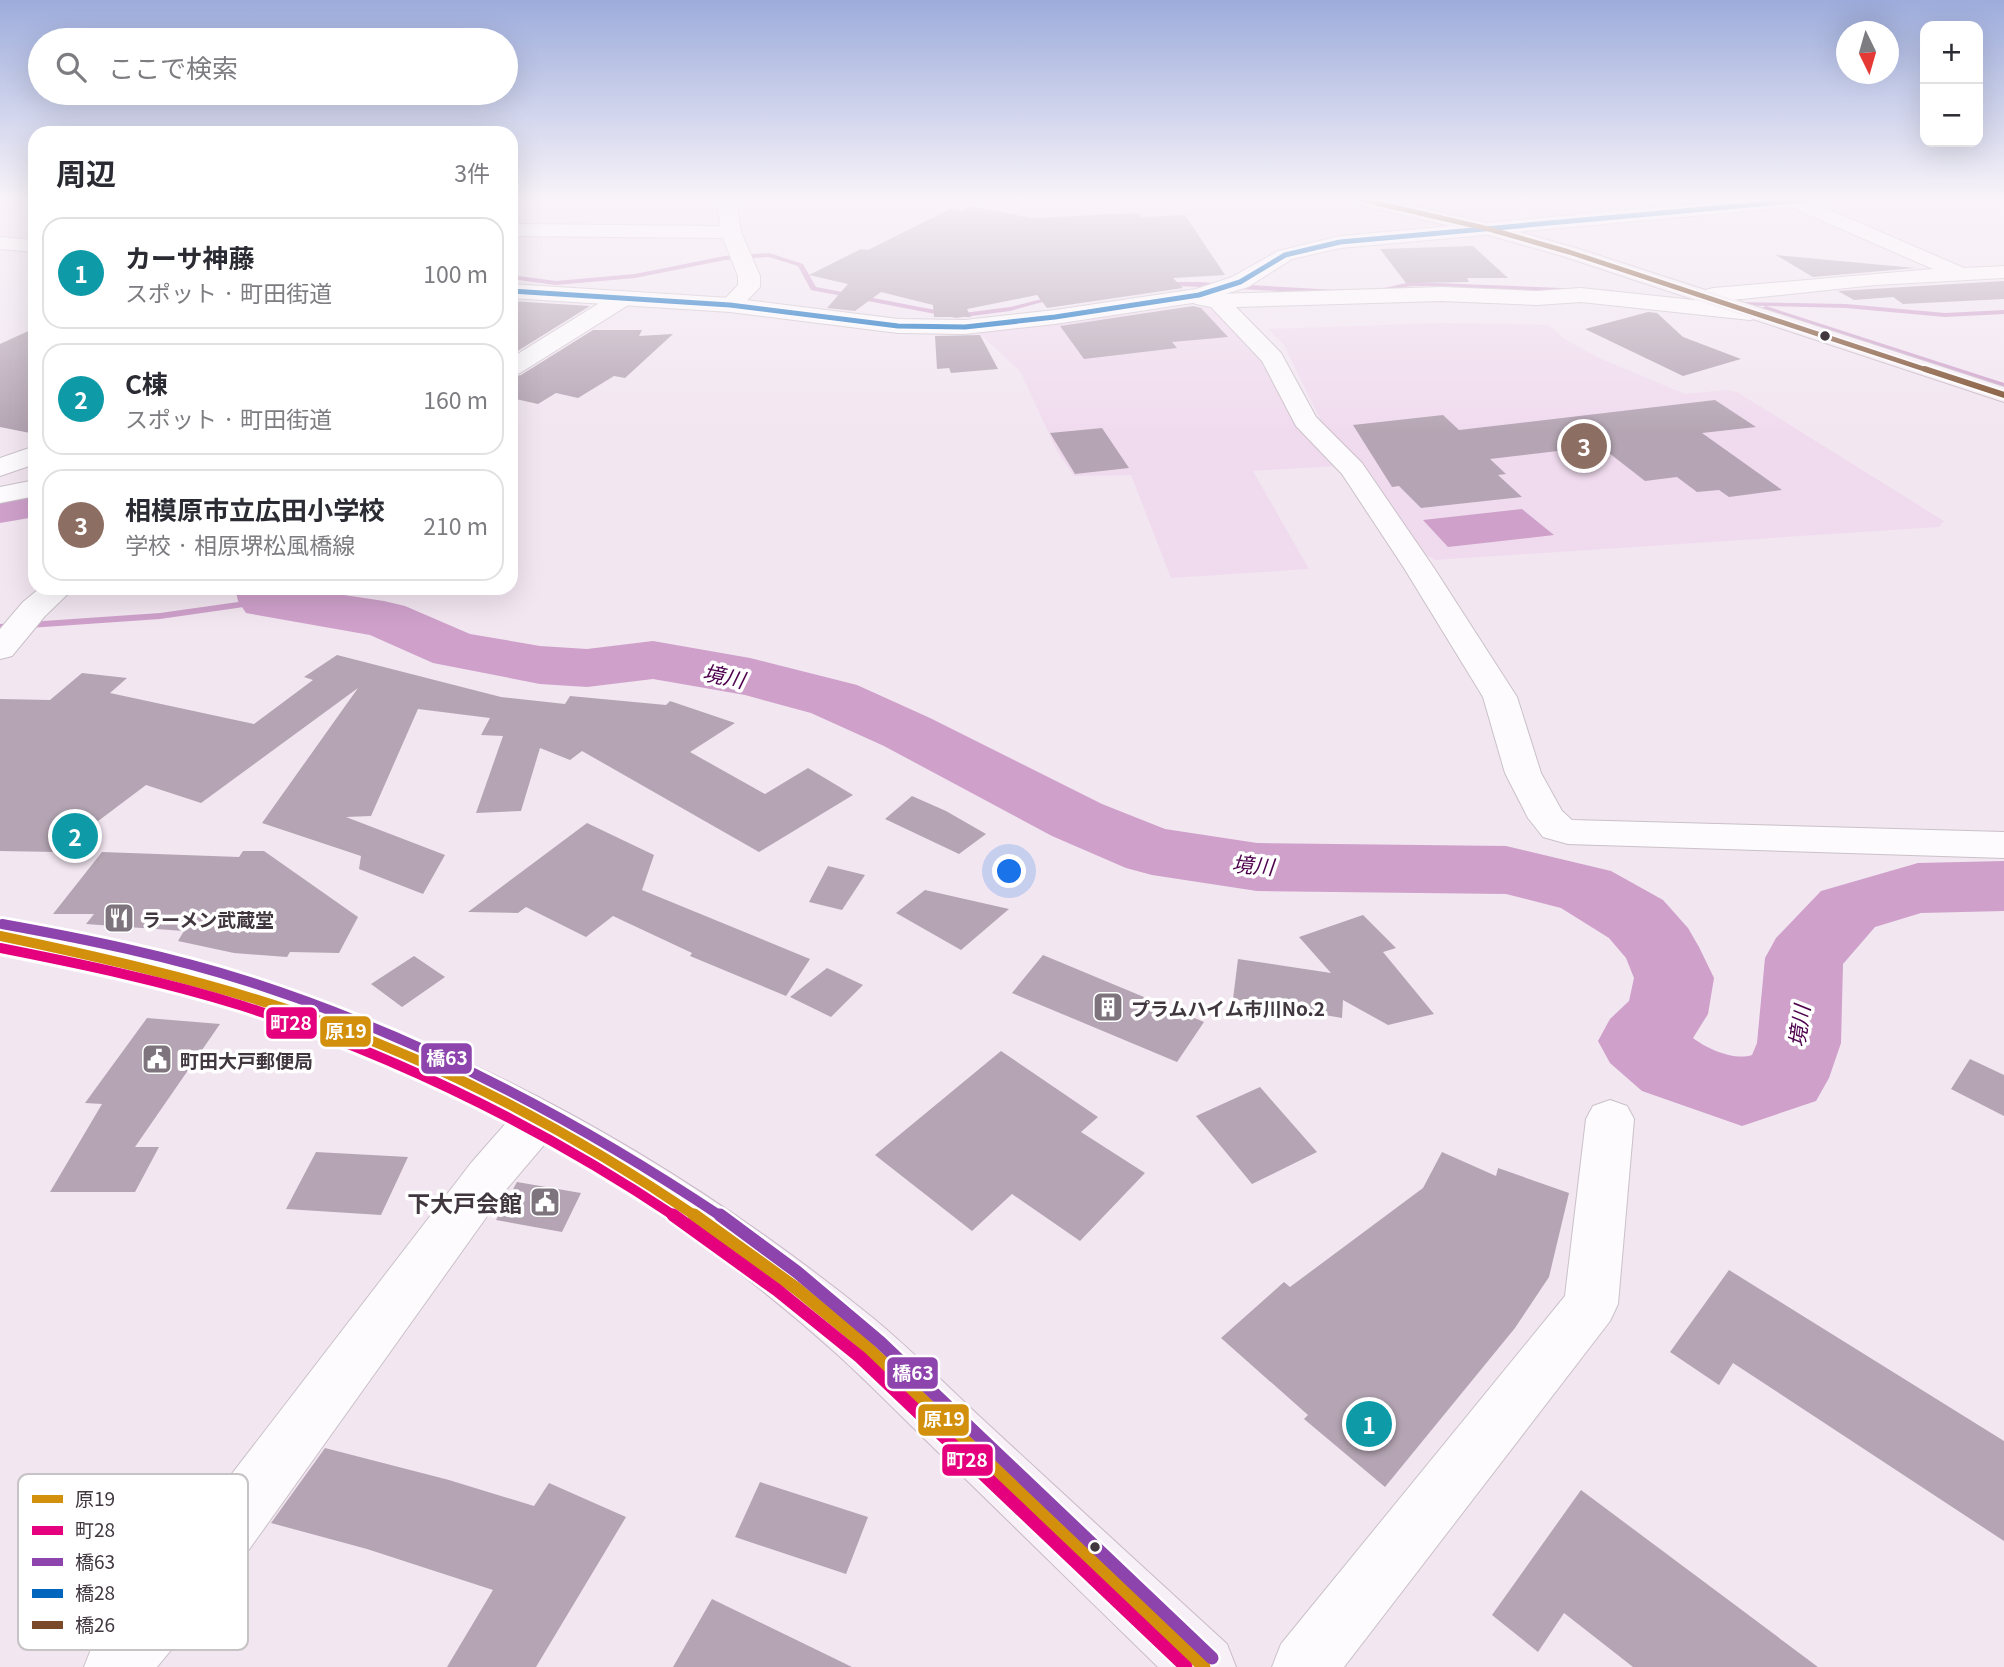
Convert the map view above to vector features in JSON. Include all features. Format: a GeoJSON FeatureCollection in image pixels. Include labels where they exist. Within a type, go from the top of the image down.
{"type":"FeatureCollection","features":[{"type":"Feature","properties":{"kind":"main road"},"geometry":{"type":"LineString","coordinates":[[1646,278],[2004,395]]}},
{"type":"Feature","properties":{"kind":"main road"},"geometry":{"type":"LineString","coordinates":[[0,936],[119,959],[295,1009],[368,1037],[454,1075],[538,1118],[666,1194],[797,1289],[857,1338],[1203,1667]]}},
{"type":"Feature","properties":{"kind":"street"},"geometry":{"type":"LineString","coordinates":[[730,305],[749,287],[749,278]]}},
{"type":"Feature","properties":{"kind":"street"},"geometry":{"type":"LineString","coordinates":[[1202,297],[1247,278]]}},
{"type":"Feature","properties":{"kind":"street"},"geometry":{"type":"LineString","coordinates":[[1711,298],[1902,278]]}},
{"type":"Feature","properties":{"kind":"street"},"geometry":{"type":"LineString","coordinates":[[518,292],[730,305],[898,326],[938,328],[1015,322],[1202,297],[1442,294],[1529,298],[1581,295],[1746,311]]}},
{"type":"Feature","properties":{"kind":"street"},"geometry":{"type":"LineString","coordinates":[[1202,297],[1273,358],[1306,421],[1352,469],[1419,568],[1500,697],[1523,772],[1547,818],[1558,828],[1568,832],[2004,845]]}},
{"type":"Feature","properties":{"kind":"street"},"geometry":{"type":"LineString","coordinates":[[518,365],[622,299]]}},
{"type":"Feature","properties":{"kind":"street"},"geometry":{"type":"LineString","coordinates":[[0,468],[28,457]]}},
{"type":"Feature","properties":{"kind":"street"},"geometry":{"type":"LineString","coordinates":[[0,495],[28,489]]}},
{"type":"Feature","properties":{"kind":"street"},"geometry":{"type":"LineString","coordinates":[[1,647],[34,609],[51,595]]}},
{"type":"Feature","properties":{"kind":"street"},"geometry":{"type":"LineString","coordinates":[[248,1501],[480,1188],[538,1118]]}},
{"type":"Feature","properties":{"kind":"street"},"geometry":{"type":"LineString","coordinates":[[1304,1667],[1591,1304],[1611,1119]]}},
{"type":"Feature","properties":{"kind":"street"},"geometry":{"type":"LineString","coordinates":[[116,1667],[130,1650]]}},
{"type":"Feature","properties":{"kind":"shaded area"},"geometry":{"type":"Polygon","coordinates":[[[1210,306],[1260,359],[1264,360],[1284,405],[1336,466],[1253,471],[1309,569],[1171,578],[1131,475],[1074,476],[1057,451],[1020,371],[979,333],[1210,306]]]}},
{"type":"Feature","properties":{"kind":"shaded area"},"geometry":{"type":"Polygon","coordinates":[[[1445,323],[1549,325],[1563,338],[1597,357],[1685,394],[1727,390],[1737,392],[1944,521],[1939,527],[1435,560],[1422,553],[1367,471],[1321,421],[1284,345],[1268,329],[1445,323]]]}},
{"type":"Feature","properties":{"kind":"shaded area"},"geometry":{"type":"Polygon","coordinates":[[[1522,509],[1554,535],[1448,547],[1423,520],[1522,509]]]}},
{"type":"Feature","properties":{"kind":"building"},"geometry":{"type":"Polygon","coordinates":[[[821,278],[1177,278],[1173,278],[1183,288],[1047,308],[1037,295],[967,309],[971,317],[934,317],[933,305],[881,292],[855,311],[827,308],[848,284],[821,278]]]}},
{"type":"Feature","properties":{"kind":"building"},"geometry":{"type":"Polygon","coordinates":[[[1402,278],[1508,278],[1467,278],[1469,282],[1406,283],[1402,278]]]}},
{"type":"Feature","properties":{"kind":"building"},"geometry":{"type":"Polygon","coordinates":[[[2004,281],[2004,299],[1903,304],[1893,297],[1854,300],[1838,291],[2004,281]]]}},
{"type":"Feature","properties":{"kind":"building"},"geometry":{"type":"Polygon","coordinates":[[[518,301],[590,306],[518,351],[518,301]]]}},
{"type":"Feature","properties":{"kind":"building"},"geometry":{"type":"Polygon","coordinates":[[[1193,306],[1201,308],[1228,337],[1172,342],[1177,348],[1084,359],[1060,326],[1193,306]]]}},
{"type":"Feature","properties":{"kind":"building"},"geometry":{"type":"Polygon","coordinates":[[[1648,312],[1657,313],[1683,337],[1741,359],[1683,376],[1585,329],[1648,312]]]}},
{"type":"Feature","properties":{"kind":"building"},"geometry":{"type":"Polygon","coordinates":[[[593,330],[642,330],[639,336],[673,334],[625,378],[614,376],[578,398],[556,393],[538,404],[518,400],[518,376],[593,330]]]}},
{"type":"Feature","properties":{"kind":"building"},"geometry":{"type":"Polygon","coordinates":[[[28,331],[28,433],[0,427],[0,344],[28,331]]]}},
{"type":"Feature","properties":{"kind":"building"},"geometry":{"type":"Polygon","coordinates":[[[980,335],[998,369],[951,373],[949,368],[937,369],[935,336],[980,335]]]}},
{"type":"Feature","properties":{"kind":"building"},"geometry":{"type":"Polygon","coordinates":[[[1715,400],[1756,427],[1702,433],[1782,490],[1729,497],[1719,490],[1697,492],[1677,477],[1645,481],[1600,446],[1490,459],[1506,474],[1498,475],[1522,497],[1421,508],[1399,486],[1392,487],[1353,425],[1443,415],[1459,430],[1715,400]]]}},
{"type":"Feature","properties":{"kind":"building"},"geometry":{"type":"Polygon","coordinates":[[[1102,428],[1129,468],[1075,474],[1050,433],[1102,428]]]}},
{"type":"Feature","properties":{"kind":"building"},"geometry":{"type":"Polygon","coordinates":[[[337,655],[501,697],[565,704],[570,696],[666,705],[670,701],[735,723],[690,752],[765,794],[808,768],[853,795],[759,852],[582,751],[570,760],[540,748],[521,811],[476,813],[503,736],[481,735],[490,718],[418,709],[371,816],[346,817],[445,855],[423,894],[359,869],[361,856],[262,823],[358,688],[201,803],[146,785],[57,852],[0,851],[0,699],[50,700],[82,673],[127,678],[110,693],[254,724],[313,680],[304,677],[337,655]]]}},
{"type":"Feature","properties":{"kind":"building"},"geometry":{"type":"Polygon","coordinates":[[[912,796],[946,811],[986,834],[959,854],[885,819],[912,796]]]}},
{"type":"Feature","properties":{"kind":"building"},"geometry":{"type":"Polygon","coordinates":[[[587,823],[654,855],[642,890],[810,959],[786,996],[690,956],[692,953],[613,916],[586,937],[526,907],[518,913],[468,912],[587,823]]]}},
{"type":"Feature","properties":{"kind":"building"},"geometry":{"type":"Polygon","coordinates":[[[243,851],[264,851],[358,917],[339,953],[290,952],[287,957],[234,953],[178,941],[184,931],[86,924],[94,914],[53,914],[102,852],[239,857],[243,851]]]}},
{"type":"Feature","properties":{"kind":"building"},"geometry":{"type":"Polygon","coordinates":[[[828,866],[865,875],[842,910],[809,902],[828,866]]]}},
{"type":"Feature","properties":{"kind":"building"},"geometry":{"type":"Polygon","coordinates":[[[925,890],[1009,909],[961,950],[896,913],[925,890]]]}},
{"type":"Feature","properties":{"kind":"building"},"geometry":{"type":"Polygon","coordinates":[[[1363,915],[1396,948],[1383,952],[1434,1014],[1388,1025],[1343,1000],[1342,1018],[1233,999],[1238,959],[1331,973],[1299,937],[1363,915]]]}},
{"type":"Feature","properties":{"kind":"building","name":"プラムハイム市川No.2"},"geometry":{"type":"Polygon","coordinates":[[[1043,955],[1204,1022],[1177,1062],[1012,993],[1043,955]]]}},
{"type":"Feature","properties":{"kind":"building"},"geometry":{"type":"Polygon","coordinates":[[[414,956],[445,977],[402,1007],[371,984],[414,956]]]}},
{"type":"Feature","properties":{"kind":"building"},"geometry":{"type":"Polygon","coordinates":[[[827,968],[863,985],[831,1017],[790,997],[827,968]]]}},
{"type":"Feature","properties":{"kind":"building"},"geometry":{"type":"Polygon","coordinates":[[[147,1018],[220,1024],[135,1147],[159,1147],[135,1192],[50,1192],[102,1104],[85,1103],[147,1018]]]}},
{"type":"Feature","properties":{"kind":"building"},"geometry":{"type":"Polygon","coordinates":[[[1001,1051],[1098,1117],[1081,1132],[1145,1173],[1080,1241],[1012,1194],[972,1231],[875,1155],[1001,1051]]]}},
{"type":"Feature","properties":{"kind":"building"},"geometry":{"type":"Polygon","coordinates":[[[1970,1059],[2004,1075],[2004,1116],[1951,1089],[1970,1059]]]}},
{"type":"Feature","properties":{"kind":"building"},"geometry":{"type":"Polygon","coordinates":[[[1260,1087],[1317,1152],[1252,1184],[1196,1116],[1260,1087]]]}},
{"type":"Feature","properties":{"kind":"building"},"geometry":{"type":"Polygon","coordinates":[[[316,1152],[408,1157],[381,1215],[286,1209],[316,1152]]]}},
{"type":"Feature","properties":{"kind":"building"},"geometry":{"type":"Polygon","coordinates":[[[1442,1152],[1496,1176],[1498,1168],[1569,1193],[1549,1277],[1515,1328],[1385,1487],[1304,1419],[1308,1415],[1221,1338],[1284,1282],[1290,1287],[1423,1188],[1442,1152]]]}},
{"type":"Feature","properties":{"kind":"building"},"geometry":{"type":"Polygon","coordinates":[[[517,1182],[581,1193],[562,1232],[496,1220],[517,1182]]]}},
{"type":"Feature","properties":{"kind":"building"},"geometry":{"type":"Polygon","coordinates":[[[1729,1270],[2004,1441],[2004,1541],[1733,1363],[1719,1385],[1670,1352],[1729,1270]]]}},
{"type":"Feature","properties":{"kind":"building"},"geometry":{"type":"Polygon","coordinates":[[[325,1448],[449,1480],[534,1506],[549,1483],[626,1517],[536,1667],[447,1667],[493,1590],[367,1549],[271,1523],[325,1448]]]}},
{"type":"Feature","properties":{"kind":"building"},"geometry":{"type":"Polygon","coordinates":[[[760,1482],[868,1517],[846,1574],[735,1537],[760,1482]]]}},
{"type":"Feature","properties":{"kind":"building"},"geometry":{"type":"Polygon","coordinates":[[[1581,1490],[1818,1667],[1633,1667],[1564,1613],[1538,1652],[1492,1615],[1581,1490]]]}},
{"type":"Feature","properties":{"kind":"building"},"geometry":{"type":"Polygon","coordinates":[[[712,1599],[852,1667],[673,1667],[712,1599]]]}},
{"type":"Feature","properties":{"kind":"waterway"},"geometry":{"type":"LineString","coordinates":[[518,278],[556,283],[615,278]]}},
{"type":"Feature","properties":{"kind":"waterway"},"geometry":{"type":"LineString","coordinates":[[807,278],[813,289],[956,316],[1010,309],[1058,297]]}},
{"type":"Feature","properties":{"kind":"waterway"},"geometry":{"type":"LineString","coordinates":[[1163,284],[1337,292]]}},
{"type":"Feature","properties":{"kind":"waterway"},"geometry":{"type":"LineString","coordinates":[[1369,292],[1411,284],[1612,292]]}},
{"type":"Feature","properties":{"kind":"waterway"},"geometry":{"type":"LineString","coordinates":[[1735,303],[1846,306],[1945,315],[2004,312]]}},
{"type":"Feature","properties":{"kind":"waterway"},"geometry":{"type":"LineString","coordinates":[[1766,308],[2004,386]]}},
{"type":"Feature","properties":{"kind":"waterway","name":"境川"},"geometry":{"type":"LineString","coordinates":[[0,507],[28,502]]}},
{"type":"Feature","properties":{"kind":"waterway","name":"境川"},"geometry":{"type":"LineString","coordinates":[[266,595],[267,601],[384,619],[455,650],[540,665],[587,668],[653,660],[750,677],[834,699],[907,732],[1077,820],[1152,851],[1257,867],[1506,870],[1585,889],[1636,919],[1660,947],[1674,978],[1667,1014],[1640,1041],[1672,1068],[1742,1092],[1786,1078],[1799,1043],[1804,958],[1848,909],[1918,888],[2004,886]]}},
{"type":"Feature","properties":{"kind":"waterway"},"geometry":{"type":"LineString","coordinates":[[0,627],[160,616],[267,601]]}},
{"type":"Feature","properties":{"kind":"transit line","name":"橋28"},"geometry":{"type":"LineString","coordinates":[[518,291],[730,305],[898,326],[965,327],[1055,317],[1199,295],[1247,278]]}},
{"type":"Feature","properties":{"kind":"transit line","name":"橋26"},"geometry":{"type":"LineString","coordinates":[[1647,278],[2004,395]]}},
{"type":"Feature","properties":{"kind":"transit line","name":"橋63"},"geometry":{"type":"LineString","coordinates":[[2,924],[96,942],[188,964],[333,1011],[415,1044],[496,1082],[575,1124],[652,1170],[726,1219],[797,1272],[865,1329],[1212,1658]]}},
{"type":"Feature","properties":{"kind":"transit line","name":"原19"},"geometry":{"type":"LineString","coordinates":[[0,936],[101,957],[198,982],[292,1011],[384,1046],[474,1086],[561,1131],[648,1183],[797,1289],[873,1352],[1204,1667]]}},
{"type":"Feature","properties":{"kind":"transit line","name":"町28"},"geometry":{"type":"LineString","coordinates":[[0,948],[182,989],[325,1034],[484,1104],[635,1190],[707,1238],[845,1344],[1186,1667]]}},
{"type":"Feature","properties":{"kind":"place","name":"相模原市立広田小学校"},"geometry":{"type":"Point","coordinates":[1584,446]}},
{"type":"Feature","properties":{"kind":"place","name":"C棟"},"geometry":{"type":"Point","coordinates":[75,836]}},
{"type":"Feature","properties":{"kind":"place","name":"ラーメン武蔵堂"},"geometry":{"type":"Point","coordinates":[119,918]}},
{"type":"Feature","properties":{"kind":"place","name":"プラムハイム市川No.2"},"geometry":{"type":"Point","coordinates":[1108,1007]}},
{"type":"Feature","properties":{"kind":"place","name":"町田大戸郵便局"},"geometry":{"type":"Point","coordinates":[157,1059]}},
{"type":"Feature","properties":{"kind":"place","name":"下大戸会館"},"geometry":{"type":"Point","coordinates":[545,1202]}},
{"type":"Feature","properties":{"kind":"place","name":"カーサ神藤"},"geometry":{"type":"Point","coordinates":[1369,1424]}}]}
